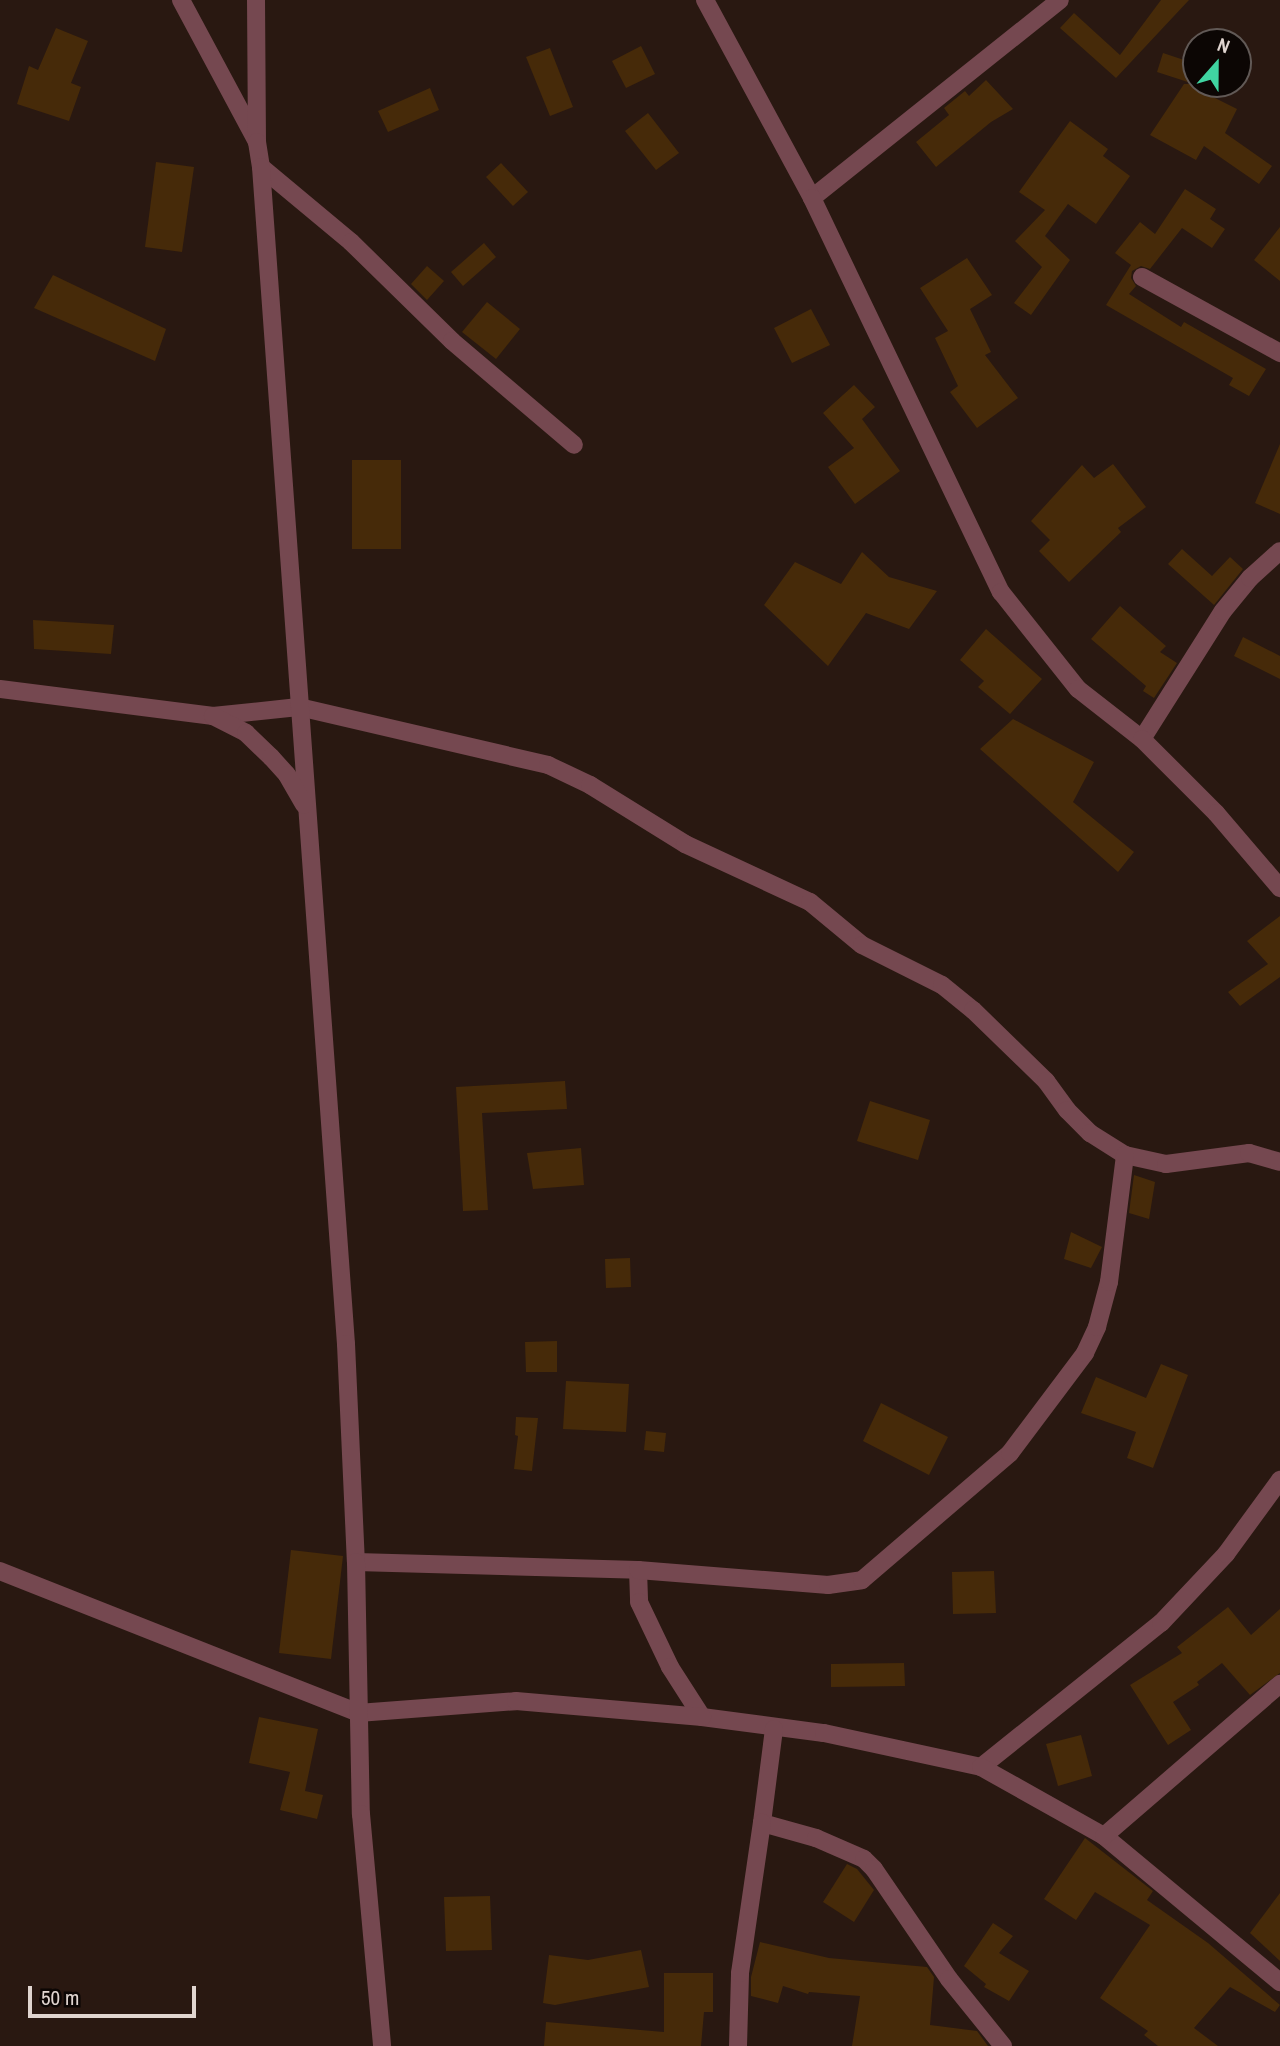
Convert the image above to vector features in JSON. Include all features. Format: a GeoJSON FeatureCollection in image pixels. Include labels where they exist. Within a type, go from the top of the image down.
{"type":"FeatureCollection","features":[{"type":"Feature","properties":{"kind":"street"},"geometry":{"type":"LineString","coordinates":[[181,0],[257,142]]}},
{"type":"Feature","properties":{"kind":"street"},"geometry":{"type":"LineString","coordinates":[[256,0],[257,142],[261,167],[346,1344],[356,1562],[360,1814],[382,2046]]}},
{"type":"Feature","properties":{"kind":"street"},"geometry":{"type":"LineString","coordinates":[[705,0],[812,198],[1001,592],[1078,690],[1142,739],[1216,813],[1280,888]]}},
{"type":"Feature","properties":{"kind":"street"},"geometry":{"type":"LineString","coordinates":[[812,198],[1060,0]]}},
{"type":"Feature","properties":{"kind":"street"},"geometry":{"type":"LineString","coordinates":[[261,167],[351,242],[452,341],[575,445]]}},
{"type":"Feature","properties":{"kind":"street"},"geometry":{"type":"LineString","coordinates":[[1142,277],[1280,353]]}},
{"type":"Feature","properties":{"kind":"street"},"geometry":{"type":"LineString","coordinates":[[1142,739],[1223,611],[1250,578],[1280,551]]}},
{"type":"Feature","properties":{"kind":"street"},"geometry":{"type":"LineString","coordinates":[[3,695],[213,716],[299,707],[548,765],[590,785],[629,813],[685,844],[810,902],[862,945],[954,994],[1046,1082],[1067,1110],[1090,1133],[1125,1155],[1167,1164],[1248,1153],[1270,1157],[1280,1163]]}},
{"type":"Feature","properties":{"kind":"street"},"geometry":{"type":"LineString","coordinates":[[213,716],[246,733],[271,757],[287,775],[306,809]]}},
{"type":"Feature","properties":{"kind":"street"},"geometry":{"type":"LineString","coordinates":[[356,1562],[638,1570],[828,1585],[862,1580],[1010,1454],[1085,1353],[1097,1327],[1109,1282],[1125,1155]]}},
{"type":"Feature","properties":{"kind":"street"},"geometry":{"type":"LineString","coordinates":[[981,1767],[1161,1623],[1226,1554],[1280,1480]]}},
{"type":"Feature","properties":{"kind":"street"},"geometry":{"type":"LineString","coordinates":[[638,1570],[639,1602],[670,1667],[702,1717]]}},
{"type":"Feature","properties":{"kind":"street"},"geometry":{"type":"LineString","coordinates":[[0,1571],[358,1713],[516,1701],[702,1717],[774,1729],[824,1733],[981,1767],[1104,1836],[1280,1982]]}},
{"type":"Feature","properties":{"kind":"street"},"geometry":{"type":"LineString","coordinates":[[1104,1836],[1280,1684]]}},
{"type":"Feature","properties":{"kind":"street"},"geometry":{"type":"LineString","coordinates":[[738,2046],[740,1973],[774,1729]]}},
{"type":"Feature","properties":{"kind":"street"},"geometry":{"type":"LineString","coordinates":[[762,1823],[816,1838],[869,1864],[887,1884],[948,1979],[1003,2046]]}},
{"type":"Feature","properties":{"kind":"building"},"geometry":{"type":"Polygon","coordinates":[[[1161,0],[1189,0],[1116,78],[1060,28],[1074,13],[1120,55],[1161,0]]]}},
{"type":"Feature","properties":{"kind":"building"},"geometry":{"type":"Polygon","coordinates":[[[56,28],[88,41],[71,83],[81,87],[69,121],[17,104],[29,66],[38,70],[56,28]]]}},
{"type":"Feature","properties":{"kind":"building"},"geometry":{"type":"Polygon","coordinates":[[[641,46],[655,74],[626,88],[612,61],[641,46]]]}},
{"type":"Feature","properties":{"kind":"building"},"geometry":{"type":"Polygon","coordinates":[[[550,48],[573,107],[550,116],[526,57],[550,48]]]}},
{"type":"Feature","properties":{"kind":"building"},"geometry":{"type":"Polygon","coordinates":[[[1163,53],[1182,59],[1182,80],[1157,72],[1163,53]]]}},
{"type":"Feature","properties":{"kind":"building"},"geometry":{"type":"Polygon","coordinates":[[[986,80],[1013,109],[991,122],[936,167],[916,142],[949,115],[944,108],[965,91],[969,96],[986,80]]]}},
{"type":"Feature","properties":{"kind":"building"},"geometry":{"type":"Polygon","coordinates":[[[1182,87],[1182,98],[1215,98],[1237,109],[1225,133],[1272,166],[1259,184],[1204,146],[1196,160],[1150,135],[1182,87]]]}},
{"type":"Feature","properties":{"kind":"building"},"geometry":{"type":"Polygon","coordinates":[[[430,88],[439,110],[388,132],[378,111],[430,88]]]}},
{"type":"Feature","properties":{"kind":"building"},"geometry":{"type":"Polygon","coordinates":[[[648,113],[679,153],[656,170],[625,131],[648,113]]]}},
{"type":"Feature","properties":{"kind":"building"},"geometry":{"type":"Polygon","coordinates":[[[1070,121],[1108,149],[1103,156],[1130,176],[1096,224],[1068,204],[1045,236],[1070,260],[1031,315],[1014,303],[1042,267],[1015,241],[1045,210],[1019,192],[1070,121]]]}},
{"type":"Feature","properties":{"kind":"building"},"geometry":{"type":"Polygon","coordinates":[[[156,162],[194,167],[182,252],[145,247],[156,162]]]}},
{"type":"Feature","properties":{"kind":"building"},"geometry":{"type":"Polygon","coordinates":[[[501,163],[528,192],[513,206],[486,177],[501,163]]]}},
{"type":"Feature","properties":{"kind":"building"},"geometry":{"type":"Polygon","coordinates":[[[1185,189],[1216,209],[1210,219],[1225,229],[1212,248],[1182,228],[1150,269],[1141,266],[1132,271],[1131,278],[1136,286],[1129,294],[1181,327],[1184,322],[1266,369],[1249,396],[1229,385],[1233,378],[1106,305],[1131,265],[1115,253],[1140,222],[1155,234],[1185,189]]]}},
{"type":"Feature","properties":{"kind":"building"},"geometry":{"type":"Polygon","coordinates":[[[1280,227],[1280,281],[1254,260],[1280,227]]]}},
{"type":"Feature","properties":{"kind":"building"},"geometry":{"type":"Polygon","coordinates":[[[484,243],[496,257],[463,286],[451,272],[484,243]]]}},
{"type":"Feature","properties":{"kind":"building"},"geometry":{"type":"Polygon","coordinates":[[[967,258],[992,295],[970,309],[991,352],[985,355],[1018,398],[977,428],[950,392],[958,386],[935,338],[948,331],[920,288],[967,258]]]}},
{"type":"Feature","properties":{"kind":"building"},"geometry":{"type":"Polygon","coordinates":[[[427,266],[444,281],[427,300],[411,284],[427,266]]]}},
{"type":"Feature","properties":{"kind":"building"},"geometry":{"type":"Polygon","coordinates":[[[53,275],[166,329],[155,361],[34,308],[53,275]]]}},
{"type":"Feature","properties":{"kind":"building"},"geometry":{"type":"Polygon","coordinates":[[[487,302],[520,329],[496,359],[462,332],[487,302]]]}},
{"type":"Feature","properties":{"kind":"building"},"geometry":{"type":"Polygon","coordinates":[[[811,309],[830,345],[792,363],[774,328],[811,309]]]}},
{"type":"Feature","properties":{"kind":"building"},"geometry":{"type":"Polygon","coordinates":[[[854,385],[875,407],[862,419],[900,471],[855,504],[828,467],[854,448],[823,413],[854,385]]]}},
{"type":"Feature","properties":{"kind":"building"},"geometry":{"type":"Polygon","coordinates":[[[1280,444],[1280,514],[1255,503],[1280,444]]]}},
{"type":"Feature","properties":{"kind":"building"},"geometry":{"type":"Polygon","coordinates":[[[352,460],[401,460],[401,549],[352,549],[352,460]]]}},
{"type":"Feature","properties":{"kind":"building"},"geometry":{"type":"Polygon","coordinates":[[[1113,464],[1146,507],[1118,528],[1121,532],[1069,582],[1039,551],[1050,540],[1031,521],[1082,465],[1094,478],[1113,464]]]}},
{"type":"Feature","properties":{"kind":"building"},"geometry":{"type":"Polygon","coordinates":[[[1182,549],[1212,576],[1230,557],[1243,569],[1214,605],[1168,564],[1182,549]]]}},
{"type":"Feature","properties":{"kind":"building"},"geometry":{"type":"Polygon","coordinates":[[[862,552],[889,577],[937,591],[909,629],[866,613],[828,666],[764,605],[795,562],[841,584],[862,552]]]}},
{"type":"Feature","properties":{"kind":"building"},"geometry":{"type":"Polygon","coordinates":[[[1120,606],[1166,646],[1160,652],[1177,663],[1154,698],[1143,691],[1146,686],[1091,639],[1120,606]]]}},
{"type":"Feature","properties":{"kind":"building"},"geometry":{"type":"Polygon","coordinates":[[[33,620],[114,625],[111,654],[34,649],[33,620]]]}},
{"type":"Feature","properties":{"kind":"building"},"geometry":{"type":"Polygon","coordinates":[[[986,629],[1042,679],[1010,714],[978,687],[984,681],[960,660],[986,629]]]}},
{"type":"Feature","properties":{"kind":"building"},"geometry":{"type":"Polygon","coordinates":[[[1243,637],[1280,656],[1280,679],[1234,656],[1243,637]]]}},
{"type":"Feature","properties":{"kind":"building"},"geometry":{"type":"Polygon","coordinates":[[[1013,719],[1094,762],[1073,802],[1134,852],[1118,872],[980,749],[1013,719]]]}},
{"type":"Feature","properties":{"kind":"building"},"geometry":{"type":"Polygon","coordinates":[[[1280,916],[1280,977],[1240,1006],[1228,992],[1268,964],[1247,941],[1280,916]]]}},
{"type":"Feature","properties":{"kind":"building"},"geometry":{"type":"Polygon","coordinates":[[[565,1081],[567,1109],[482,1113],[488,1210],[463,1211],[456,1087],[565,1081]]]}},
{"type":"Feature","properties":{"kind":"building"},"geometry":{"type":"Polygon","coordinates":[[[870,1101],[930,1120],[918,1160],[857,1141],[870,1101]]]}},
{"type":"Feature","properties":{"kind":"building"},"geometry":{"type":"Polygon","coordinates":[[[581,1148],[584,1185],[533,1189],[527,1153],[581,1148]]]}},
{"type":"Feature","properties":{"kind":"building"},"geometry":{"type":"Polygon","coordinates":[[[1134,1175],[1155,1182],[1149,1219],[1129,1213],[1134,1175]]]}},
{"type":"Feature","properties":{"kind":"building"},"geometry":{"type":"Polygon","coordinates":[[[1071,1232],[1102,1247],[1091,1268],[1064,1259],[1071,1232]]]}},
{"type":"Feature","properties":{"kind":"building"},"geometry":{"type":"Polygon","coordinates":[[[630,1258],[631,1287],[606,1288],[605,1259],[630,1258]]]}},
{"type":"Feature","properties":{"kind":"building"},"geometry":{"type":"Polygon","coordinates":[[[557,1341],[557,1372],[526,1372],[525,1342],[557,1341]]]}},
{"type":"Feature","properties":{"kind":"building"},"geometry":{"type":"Polygon","coordinates":[[[1161,1364],[1188,1375],[1153,1468],[1127,1458],[1136,1432],[1081,1413],[1096,1377],[1146,1398],[1161,1364]]]}},
{"type":"Feature","properties":{"kind":"building"},"geometry":{"type":"Polygon","coordinates":[[[566,1381],[629,1384],[626,1432],[563,1429],[566,1381]]]}},
{"type":"Feature","properties":{"kind":"building"},"geometry":{"type":"Polygon","coordinates":[[[881,1403],[948,1437],[929,1475],[863,1441],[881,1403]]]}},
{"type":"Feature","properties":{"kind":"building"},"geometry":{"type":"Polygon","coordinates":[[[516,1417],[538,1418],[532,1471],[514,1469],[518,1436],[515,1435],[516,1417]]]}},
{"type":"Feature","properties":{"kind":"building"},"geometry":{"type":"Polygon","coordinates":[[[646,1431],[666,1433],[664,1452],[644,1450],[646,1431]]]}},
{"type":"Feature","properties":{"kind":"building"},"geometry":{"type":"Polygon","coordinates":[[[291,1550],[343,1556],[331,1659],[279,1653],[291,1550]]]}},
{"type":"Feature","properties":{"kind":"building"},"geometry":{"type":"Polygon","coordinates":[[[994,1571],[996,1613],[953,1614],[952,1572],[994,1571]]]}},
{"type":"Feature","properties":{"kind":"building"},"geometry":{"type":"Polygon","coordinates":[[[1228,1607],[1251,1635],[1280,1609],[1280,1673],[1250,1695],[1222,1663],[1197,1682],[1199,1685],[1173,1702],[1191,1730],[1168,1745],[1130,1685],[1182,1653],[1177,1647],[1228,1607]]]}},
{"type":"Feature","properties":{"kind":"building"},"geometry":{"type":"Polygon","coordinates":[[[904,1663],[905,1686],[831,1687],[831,1664],[904,1663]]]}},
{"type":"Feature","properties":{"kind":"building"},"geometry":{"type":"Polygon","coordinates":[[[259,1717],[318,1729],[305,1791],[323,1795],[317,1819],[280,1810],[290,1772],[249,1763],[259,1717]]]}},
{"type":"Feature","properties":{"kind":"building"},"geometry":{"type":"Polygon","coordinates":[[[1081,1735],[1092,1776],[1058,1786],[1046,1744],[1081,1735]]]}},
{"type":"Feature","properties":{"kind":"building"},"geometry":{"type":"Polygon","coordinates":[[[1085,1838],[1153,1891],[1147,1900],[1208,1943],[1280,2005],[1275,2012],[1230,1987],[1194,2028],[1218,2046],[1158,2046],[1144,2035],[1148,2031],[1100,1998],[1150,1925],[1095,1892],[1076,1920],[1044,1899],[1085,1838]]]}},
{"type":"Feature","properties":{"kind":"building"},"geometry":{"type":"Polygon","coordinates":[[[847,1864],[857,1869],[874,1890],[854,1922],[823,1902],[847,1864]]]}},
{"type":"Feature","properties":{"kind":"building"},"geometry":{"type":"Polygon","coordinates":[[[1280,1893],[1280,1961],[1250,1933],[1280,1893]]]}},
{"type":"Feature","properties":{"kind":"building"},"geometry":{"type":"Polygon","coordinates":[[[490,1896],[492,1950],[446,1951],[444,1897],[490,1896]]]}},
{"type":"Feature","properties":{"kind":"building"},"geometry":{"type":"Polygon","coordinates":[[[993,1923],[1013,1936],[999,1953],[1029,1971],[1009,2001],[984,1987],[986,1984],[964,1966],[993,1923]]]}},
{"type":"Feature","properties":{"kind":"building"},"geometry":{"type":"Polygon","coordinates":[[[760,1942],[829,1958],[927,1967],[934,1977],[930,2025],[977,2031],[988,2046],[852,2046],[860,1996],[808,1994],[783,1986],[778,2003],[751,1996],[751,1977],[760,1942]]]}},
{"type":"Feature","properties":{"kind":"building"},"geometry":{"type":"Polygon","coordinates":[[[641,1950],[649,1987],[555,2005],[543,2003],[549,1955],[588,1960],[641,1950]]]}},
{"type":"Feature","properties":{"kind":"building"},"geometry":{"type":"Polygon","coordinates":[[[664,1973],[713,1973],[713,2012],[704,2012],[701,2046],[544,2046],[546,2022],[664,2032],[664,1973]]]}}]}
